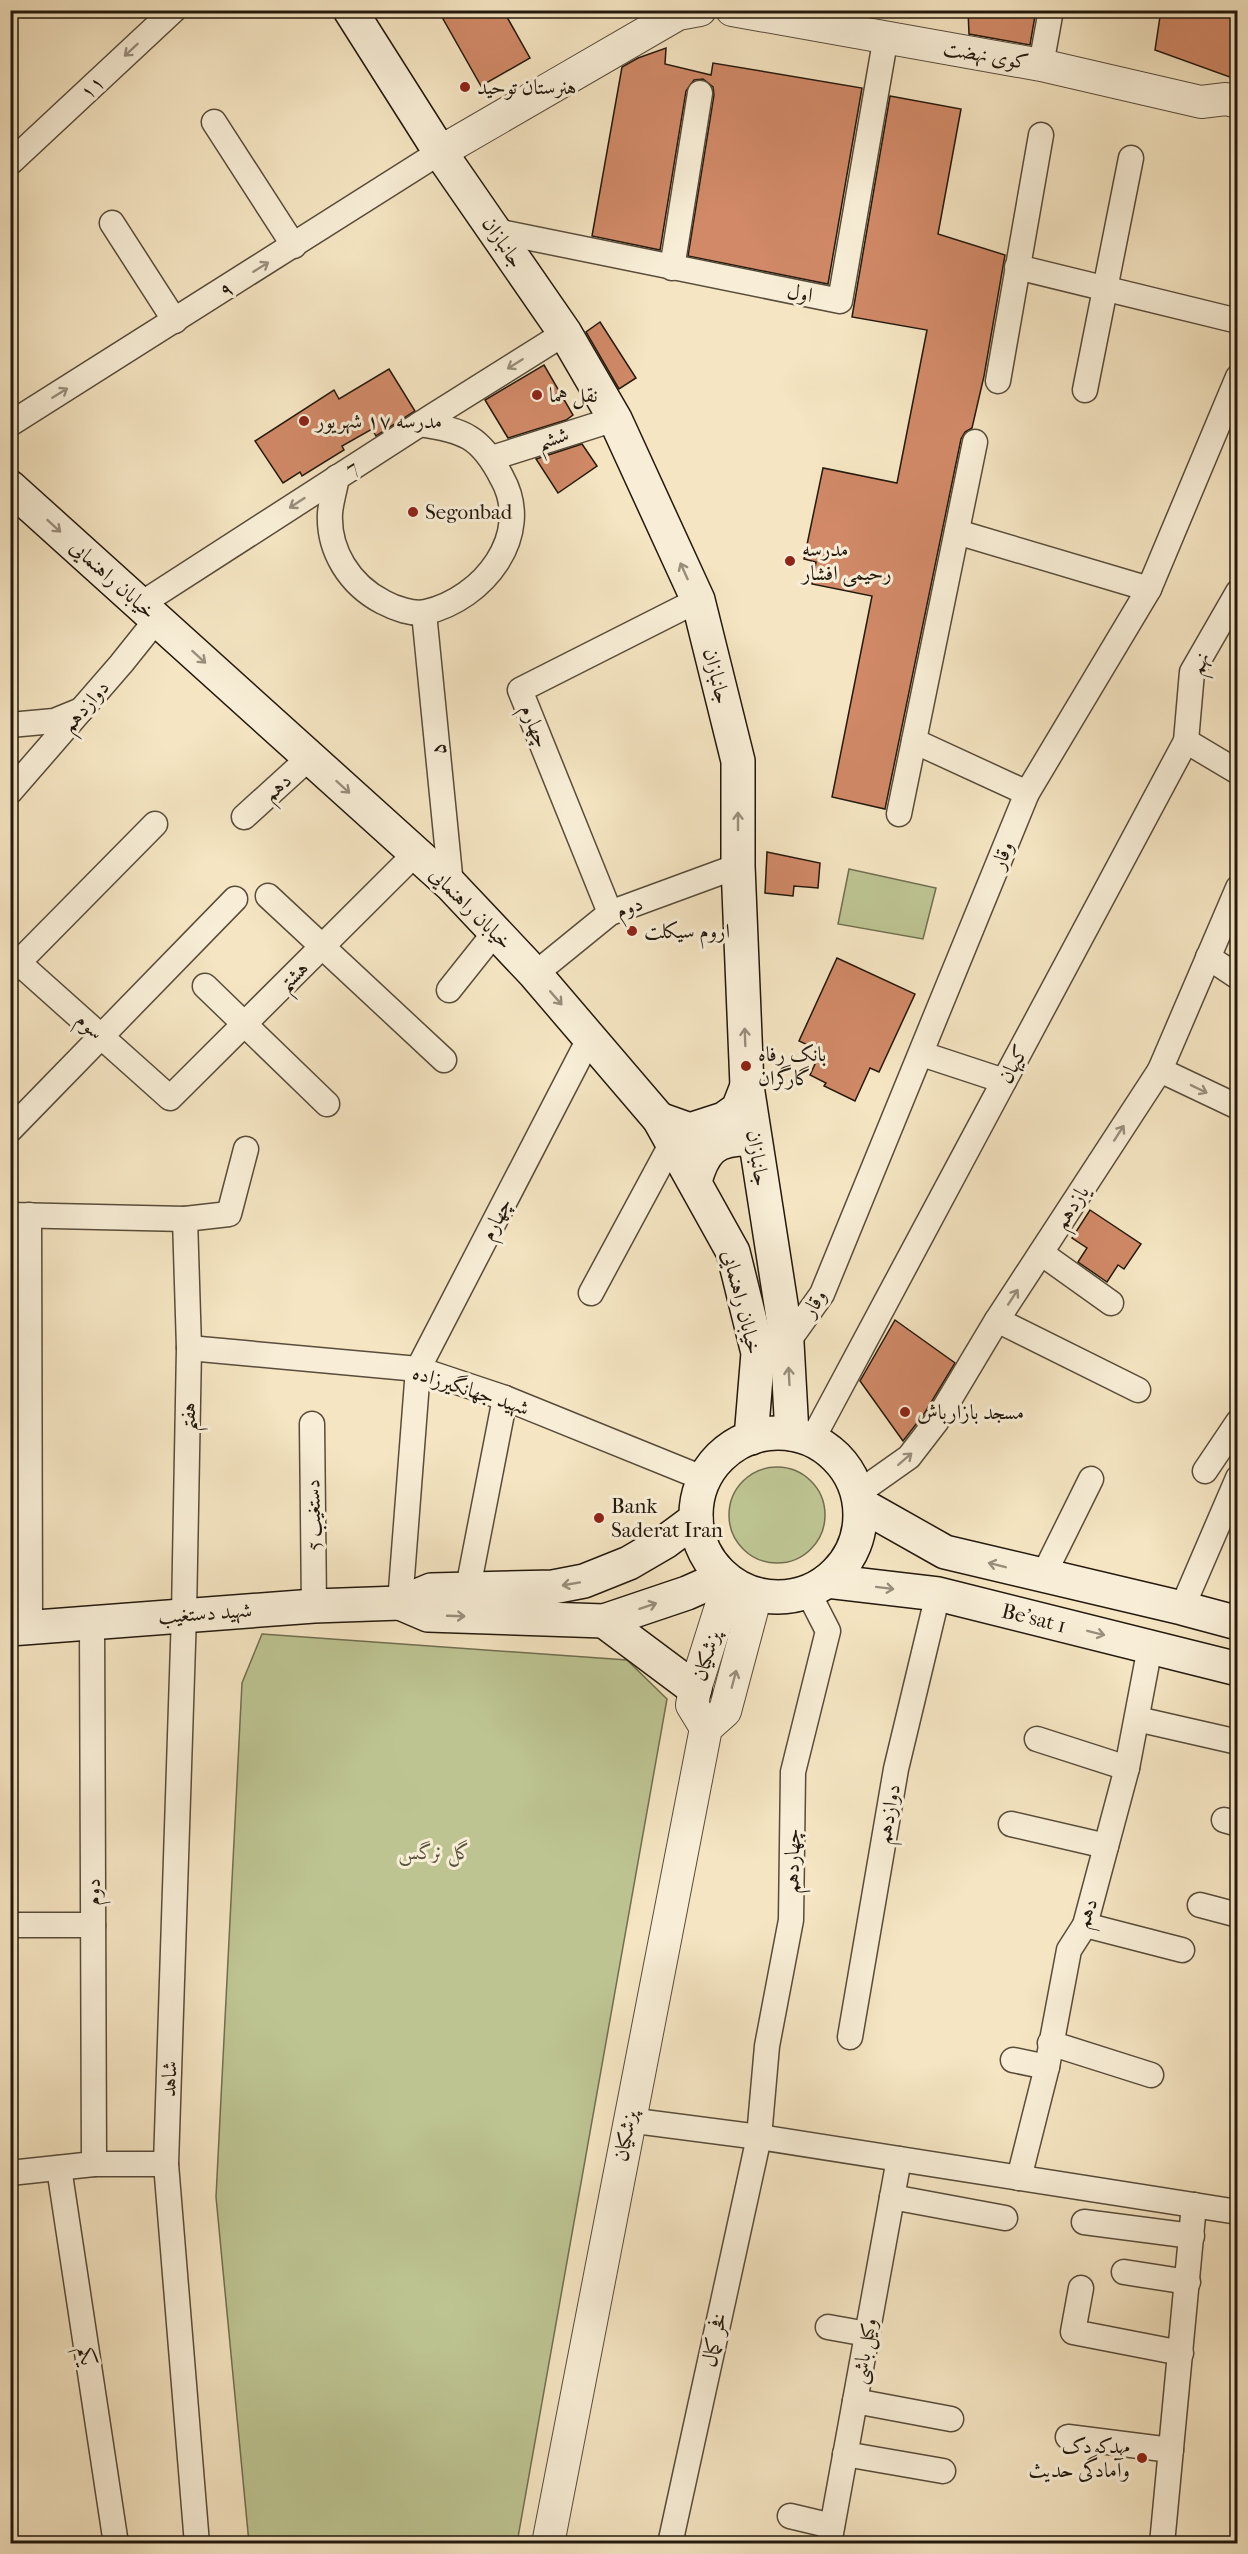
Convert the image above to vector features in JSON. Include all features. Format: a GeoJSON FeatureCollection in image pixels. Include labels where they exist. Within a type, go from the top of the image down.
{"type":"FeatureCollection","features":[{"type":"Feature","properties":{"kind":"main road","name":"جانبازان"},"geometry":{"type":"LineString","coordinates":[[350,10],[386,51],[440,152],[565,333],[615,419],[698,600],[738,761],[738,866],[747,1086],[802,1437]]}},
{"type":"Feature","properties":{"kind":"main road","name":"خیابان راهنمایی"},"geometry":{"type":"LineString","coordinates":[[10,487],[451,885],[535,974],[666,1130],[733,1252],[758,1353],[751,1438]]}},
{"type":"Feature","properties":{"kind":"main road"},"geometry":{"type":"LineString","coordinates":[[666,1130],[690,1130],[724,1119],[738,1109],[747,1086]]}},
{"type":"Feature","properties":{"kind":"main road"},"geometry":{"type":"LineString","coordinates":[[695,1181],[700,1162],[717,1144],[730,1139],[747,1139],[756,1147]]}},
{"type":"Feature","properties":{"kind":"main road"},"geometry":{"type":"LineString","coordinates":[[400,1603],[428,1615],[604,1621],[687,1593],[736,1584],[782,1597],[817,1587],[843,1566],[854,1547],[860,1526],[859,1498],[851,1476],[841,1461],[828,1449],[802,1437],[771,1433],[751,1438],[732,1447],[716,1461],[705,1479],[698,1498],[696,1519],[698,1532],[707,1556],[736,1584]]}},
{"type":"Feature","properties":{"kind":"main road","name":"Be'sat 1"},"geometry":{"type":"LineString","coordinates":[[859,1498],[945,1552],[1238,1623]]}},
{"type":"Feature","properties":{"kind":"main road"},"geometry":{"type":"LineString","coordinates":[[400,1603],[431,1590],[553,1587],[584,1581],[629,1563],[665,1542],[696,1519]]}},
{"type":"Feature","properties":{"kind":"main road","name":"Be'sat 1"},"geometry":{"type":"LineString","coordinates":[[817,1587],[938,1594],[1238,1669]]}},
{"type":"Feature","properties":{"kind":"main road","name":"شهید دستغیب"},"geometry":{"type":"LineString","coordinates":[[20,1628],[184,1614],[400,1603]]}},
{"type":"Feature","properties":{"kind":"main road"},"geometry":{"type":"LineString","coordinates":[[604,1621],[695,1689]]}},
{"type":"Feature","properties":{"kind":"street","name":"۱۱"},"geometry":{"type":"LineString","coordinates":[[10,163],[174,10]]}},
{"type":"Feature","properties":{"kind":"street","name":"کوی نهضت"},"geometry":{"type":"LineString","coordinates":[[732,10],[1041,65],[1201,102],[1226,99],[1238,102]]}},
{"type":"Feature","properties":{"kind":"street"},"geometry":{"type":"LineString","coordinates":[[1041,65],[1051,10]]}},
{"type":"Feature","properties":{"kind":"street"},"geometry":{"type":"LineString","coordinates":[[440,152],[684,12]]}},
{"type":"Feature","properties":{"kind":"street","name":"اول"},"geometry":{"type":"LineString","coordinates":[[496,231],[840,301],[886,36]]}},
{"type":"Feature","properties":{"kind":"street"},"geometry":{"type":"LineString","coordinates":[[672,268],[700,93]]}},
{"type":"Feature","properties":{"kind":"street"},"geometry":{"type":"LineString","coordinates":[[1201,102],[1219,113],[1238,117]]}},
{"type":"Feature","properties":{"kind":"street"},"geometry":{"type":"LineString","coordinates":[[214,122],[294,246]]}},
{"type":"Feature","properties":{"kind":"street"},"geometry":{"type":"LineString","coordinates":[[998,381],[1041,135]]}},
{"type":"Feature","properties":{"kind":"street","name":"۹"},"geometry":{"type":"LineString","coordinates":[[10,424],[440,152]]}},
{"type":"Feature","properties":{"kind":"street"},"geometry":{"type":"LineString","coordinates":[[1085,390],[1131,158]]}},
{"type":"Feature","properties":{"kind":"street"},"geometry":{"type":"LineString","coordinates":[[112,224],[175,321]]}},
{"type":"Feature","properties":{"kind":"street"},"geometry":{"type":"LineString","coordinates":[[1017,267],[1238,321]]}},
{"type":"Feature","properties":{"kind":"street","name":"7"},"geometry":{"type":"LineString","coordinates":[[149,612],[337,477],[565,333]]}},
{"type":"Feature","properties":{"kind":"street","name":"وقار"},"geometry":{"type":"LineString","coordinates":[[787,1343],[822,1294],[1027,793],[1149,589],[1238,377]]}},
{"type":"Feature","properties":{"kind":"street","name":"ششم"},"geometry":{"type":"LineString","coordinates":[[492,458],[615,419]]}},
{"type":"Feature","properties":{"kind":"street"},"geometry":{"type":"LineString","coordinates":[[337,477],[330,514],[333,544],[346,572],[367,594],[394,608],[424,613],[448,604],[474,590],[495,568],[508,542],[511,512],[506,483],[492,458],[474,440],[453,429],[420,424]]}},
{"type":"Feature","properties":{"kind":"street"},"geometry":{"type":"LineString","coordinates":[[899,814],[975,442]]}},
{"type":"Feature","properties":{"kind":"street"},"geometry":{"type":"LineString","coordinates":[[957,532],[1149,589]]}},
{"type":"Feature","properties":{"kind":"street","name":"نهم"},"geometry":{"type":"LineString","coordinates":[[1186,741],[1192,672],[1238,592]]}},
{"type":"Feature","properties":{"kind":"street","name":"چهارم"},"geometry":{"type":"LineString","coordinates":[[610,913],[520,690],[698,600]]}},
{"type":"Feature","properties":{"kind":"street","name":"دوازدهم"},"geometry":{"type":"LineString","coordinates":[[10,792],[82,710],[149,612]]}},
{"type":"Feature","properties":{"kind":"street","name":"۵"},"geometry":{"type":"LineString","coordinates":[[424,613],[451,885]]}},
{"type":"Feature","properties":{"kind":"street"},"geometry":{"type":"LineString","coordinates":[[10,725],[54,721],[82,710]]}},
{"type":"Feature","properties":{"kind":"street"},"geometry":{"type":"LineString","coordinates":[[914,741],[1027,793]]}},
{"type":"Feature","properties":{"kind":"street"},"geometry":{"type":"LineString","coordinates":[[1186,741],[1236,769]]}},
{"type":"Feature","properties":{"kind":"street","name":"کیهان"},"geometry":{"type":"LineString","coordinates":[[802,1437],[1004,1081],[1186,741]]}},
{"type":"Feature","properties":{"kind":"street","name":"دهم"},"geometry":{"type":"LineString","coordinates":[[244,817],[310,757]]}},
{"type":"Feature","properties":{"kind":"street"},"geometry":{"type":"LineString","coordinates":[[13,963],[155,824]]}},
{"type":"Feature","properties":{"kind":"street","name":"هشتم"},"geometry":{"type":"LineString","coordinates":[[170,1098],[416,853]]}},
{"type":"Feature","properties":{"kind":"street","name":"دوم"},"geometry":{"type":"LineString","coordinates":[[535,974],[610,913],[738,866]]}},
{"type":"Feature","properties":{"kind":"street","name":"یازدهم"},"geometry":{"type":"LineString","coordinates":[[859,1498],[909,1457],[936,1422],[998,1320],[1160,1070],[1238,888]]}},
{"type":"Feature","properties":{"kind":"street"},"geometry":{"type":"LineString","coordinates":[[268,896],[444,1060]]}},
{"type":"Feature","properties":{"kind":"street"},"geometry":{"type":"LineString","coordinates":[[10,1130],[235,899]]}},
{"type":"Feature","properties":{"kind":"street"},"geometry":{"type":"LineString","coordinates":[[449,990],[496,931]]}},
{"type":"Feature","properties":{"kind":"street"},"geometry":{"type":"LineString","coordinates":[[1208,957],[1238,977]]}},
{"type":"Feature","properties":{"kind":"street","name":"سوم"},"geometry":{"type":"LineString","coordinates":[[13,963],[170,1098]]}},
{"type":"Feature","properties":{"kind":"street"},"geometry":{"type":"LineString","coordinates":[[205,986],[327,1104]]}},
{"type":"Feature","properties":{"kind":"street","name":"چهارم"},"geometry":{"type":"LineString","coordinates":[[418,1369],[590,1037]]}},
{"type":"Feature","properties":{"kind":"street"},"geometry":{"type":"LineString","coordinates":[[922,1054],[1004,1081]]}},
{"type":"Feature","properties":{"kind":"street"},"geometry":{"type":"LineString","coordinates":[[1160,1070],[1238,1107]]}},
{"type":"Feature","properties":{"kind":"street"},"geometry":{"type":"LineString","coordinates":[[591,1293],[666,1130]]}},
{"type":"Feature","properties":{"kind":"street"},"geometry":{"type":"LineString","coordinates":[[20,1628],[20,1215],[185,1219],[229,1214],[246,1149]]}},
{"type":"Feature","properties":{"kind":"street","name":"هفتم"},"geometry":{"type":"LineString","coordinates":[[184,1614],[189,1348],[185,1219]]}},
{"type":"Feature","properties":{"kind":"street"},"geometry":{"type":"LineString","coordinates":[[1041,1253],[1111,1303]]}},
{"type":"Feature","properties":{"kind":"street"},"geometry":{"type":"LineString","coordinates":[[998,1320],[1138,1390]]}},
{"type":"Feature","properties":{"kind":"street","name":"شهید جهانگیرزاده"},"geometry":{"type":"LineString","coordinates":[[189,1348],[418,1369],[505,1398],[705,1479]]}},
{"type":"Feature","properties":{"kind":"street"},"geometry":{"type":"LineString","coordinates":[[400,1603],[418,1369]]}},
{"type":"Feature","properties":{"kind":"street"},"geometry":{"type":"LineString","coordinates":[[468,1588],[505,1398]]}},
{"type":"Feature","properties":{"kind":"street"},"geometry":{"type":"LineString","coordinates":[[1205,1471],[1238,1422]]}},
{"type":"Feature","properties":{"kind":"street","name":"دستغیب 5"},"geometry":{"type":"LineString","coordinates":[[312,1424],[314,1606]]}},
{"type":"Feature","properties":{"kind":"street"},"geometry":{"type":"LineString","coordinates":[[1182,1608],[1229,1519],[1238,1478]]}},
{"type":"Feature","properties":{"kind":"street"},"geometry":{"type":"LineString","coordinates":[[1043,1576],[1091,1479]]}},
{"type":"Feature","properties":{"kind":"street","name":"پزشکیان"},"geometry":{"type":"LineString","coordinates":[[706,1728],[693,1705],[695,1689],[736,1584]]}},
{"type":"Feature","properties":{"kind":"street","name":"پزشکیان"},"geometry":{"type":"LineString","coordinates":[[548,2544],[628,2120],[706,1728],[725,1711],[736,1584]]}},
{"type":"Feature","properties":{"kind":"street","name":"چهاردهم"},"geometry":{"type":"LineString","coordinates":[[759,2137],[767,2046],[791,1920],[793,1772],[828,1631],[817,1587]]}},
{"type":"Feature","properties":{"kind":"street","name":"دوازدهم"},"geometry":{"type":"LineString","coordinates":[[850,2037],[896,1768],[938,1594]]}},
{"type":"Feature","properties":{"kind":"street","name":"شاهد"},"geometry":{"type":"LineString","coordinates":[[184,1614],[166,2164],[196,2544]]}},
{"type":"Feature","properties":{"kind":"street","name":"دوم"},"geometry":{"type":"LineString","coordinates":[[92,1621],[94,2164]]}},
{"type":"Feature","properties":{"kind":"street","name":"دهم"},"geometry":{"type":"LineString","coordinates":[[1019,2178],[1030,2102],[1047,2067],[1069,1950],[1085,1926],[1127,1768],[1150,1647]]}},
{"type":"Feature","properties":{"kind":"street"},"geometry":{"type":"LineString","coordinates":[[1137,1719],[1238,1742]]}},
{"type":"Feature","properties":{"kind":"street"},"geometry":{"type":"LineString","coordinates":[[1036,1739],[1127,1768]]}},
{"type":"Feature","properties":{"kind":"street"},"geometry":{"type":"LineString","coordinates":[[1011,1824],[1106,1846]]}},
{"type":"Feature","properties":{"kind":"street"},"geometry":{"type":"LineString","coordinates":[[1200,1905],[1238,1915]]}},
{"type":"Feature","properties":{"kind":"street"},"geometry":{"type":"LineString","coordinates":[[10,1925],[93,1925]]}},
{"type":"Feature","properties":{"kind":"street"},"geometry":{"type":"LineString","coordinates":[[1085,1926],[1182,1950]]}},
{"type":"Feature","properties":{"kind":"street"},"geometry":{"type":"LineString","coordinates":[[1050,2043],[1151,2075]]}},
{"type":"Feature","properties":{"kind":"street"},"geometry":{"type":"LineString","coordinates":[[1013,2060],[1047,2067]]}},
{"type":"Feature","properties":{"kind":"street"},"geometry":{"type":"LineString","coordinates":[[628,2120],[759,2137],[1238,2212]]}},
{"type":"Feature","properties":{"kind":"street","name":"فخر کمال"},"geometry":{"type":"LineString","coordinates":[[670,2544],[759,2137]]}},
{"type":"Feature","properties":{"kind":"street","name":"وکیل باشی"},"geometry":{"type":"LineString","coordinates":[[830,2535],[900,2159]]}},
{"type":"Feature","properties":{"kind":"street"},"geometry":{"type":"LineString","coordinates":[[10,2173],[94,2164],[166,2164]]}},
{"type":"Feature","properties":{"kind":"street","name":"یکم"},"geometry":{"type":"LineString","coordinates":[[59,2168],[116,2544]]}},
{"type":"Feature","properties":{"kind":"street"},"geometry":{"type":"LineString","coordinates":[[892,2197],[1005,2218]]}},
{"type":"Feature","properties":{"kind":"street"},"geometry":{"type":"LineString","coordinates":[[1162,2544],[1194,2205]]}},
{"type":"Feature","properties":{"kind":"street"},"geometry":{"type":"LineString","coordinates":[[1084,2222],[1192,2236]]}},
{"type":"Feature","properties":{"kind":"street"},"geometry":{"type":"LineString","coordinates":[[1124,2272],[1188,2282]]}},
{"type":"Feature","properties":{"kind":"street"},"geometry":{"type":"LineString","coordinates":[[1081,2288],[1073,2332],[1180,2353]]}},
{"type":"Feature","properties":{"kind":"street"},"geometry":{"type":"LineString","coordinates":[[828,2327],[867,2334]]}},
{"type":"Feature","properties":{"kind":"street"},"geometry":{"type":"LineString","coordinates":[[855,2401],[951,2419]]}},
{"type":"Feature","properties":{"kind":"street"},"geometry":{"type":"LineString","coordinates":[[1068,2437],[1171,2450]]}},
{"type":"Feature","properties":{"kind":"street"},"geometry":{"type":"LineString","coordinates":[[845,2454],[943,2472]]}},
{"type":"Feature","properties":{"kind":"street"},"geometry":{"type":"LineString","coordinates":[[790,2516],[830,2535]]}},
{"type":"Feature","properties":{"kind":"green space"},"geometry":{"type":"Polygon","coordinates":[[[849,869],[936,888],[923,939],[838,924],[849,869]]]}},
{"type":"Feature","properties":{"kind":"green space"},"geometry":{"type":"Polygon","coordinates":[[[768,1467],[786,1467],[804,1475],[817,1488],[825,1506],[822,1534],[804,1555],[786,1563],[768,1563],[750,1555],[737,1542],[729,1524],[729,1506],[737,1488],[750,1475],[768,1467]]]}},
{"type":"Feature","properties":{"kind":"green space","name":"گل نرگس"},"geometry":{"type":"Polygon","coordinates":[[[262,1634],[627,1660],[667,1699],[517,2543],[249,2543],[216,2197],[242,1683],[262,1634]]]}},
{"type":"Feature","properties":{"kind":"building","name":"هنرستان توحید"},"geometry":{"type":"Polygon","coordinates":[[[438,10],[503,10],[530,58],[481,86],[438,10]]]}},
{"type":"Feature","properties":{"kind":"building"},"geometry":{"type":"Polygon","coordinates":[[[968,10],[1036,10],[1030,45],[969,34],[968,10]]]}},
{"type":"Feature","properties":{"kind":"building"},"geometry":{"type":"Polygon","coordinates":[[[1161,10],[1238,10],[1238,80],[1155,50],[1161,10]]]}},
{"type":"Feature","properties":{"kind":"building"},"geometry":{"type":"Polygon","coordinates":[[[666,48],[665,64],[711,75],[713,63],[862,88],[828,284],[688,256],[714,95],[713,87],[703,79],[694,80],[686,91],[660,250],[592,236],[622,67],[638,58],[666,48]]]}},
{"type":"Feature","properties":{"kind":"building"},"geometry":{"type":"Polygon","coordinates":[[[890,96],[961,109],[938,234],[1005,255],[984,376],[972,428],[965,432],[961,439],[885,809],[832,797],[872,596],[812,584],[816,562],[804,559],[823,468],[897,483],[927,330],[852,317],[890,96]]]}},
{"type":"Feature","properties":{"kind":"building"},"geometry":{"type":"Polygon","coordinates":[[[600,322],[636,378],[619,389],[586,332],[600,322]]]}},
{"type":"Feature","properties":{"kind":"building"},"geometry":{"type":"Polygon","coordinates":[[[544,365],[573,415],[566,420],[508,438],[485,400],[544,365]]]}},
{"type":"Feature","properties":{"kind":"building"},"geometry":{"type":"Polygon","coordinates":[[[389,369],[415,411],[376,436],[372,429],[342,446],[344,450],[302,476],[300,472],[283,483],[255,441],[334,390],[339,399],[389,369]]]}},
{"type":"Feature","properties":{"kind":"building"},"geometry":{"type":"Polygon","coordinates":[[[582,444],[597,466],[558,493],[536,459],[582,444]]]}},
{"type":"Feature","properties":{"kind":"building"},"geometry":{"type":"Polygon","coordinates":[[[767,852],[820,863],[818,888],[794,886],[793,896],[765,893],[767,852]]]}},
{"type":"Feature","properties":{"kind":"building"},"geometry":{"type":"Polygon","coordinates":[[[837,958],[915,994],[879,1072],[870,1068],[855,1101],[824,1086],[826,1083],[810,1075],[821,1051],[799,1041],[837,958]]]}},
{"type":"Feature","properties":{"kind":"building"},"geometry":{"type":"Polygon","coordinates":[[[1090,1210],[1141,1244],[1124,1269],[1118,1265],[1107,1282],[1078,1262],[1087,1248],[1072,1238],[1090,1210]]]}},
{"type":"Feature","properties":{"kind":"building","name":"مسجد بازارباش"},"geometry":{"type":"Polygon","coordinates":[[[895,1320],[955,1363],[924,1414],[903,1441],[860,1381],[895,1320]]]}},
{"type":"Feature","properties":{"kind":"place","name":"هنرستان توحید"},"geometry":{"type":"Point","coordinates":[465,87]}},
{"type":"Feature","properties":{"kind":"place","name":"نقل هما"},"geometry":{"type":"Point","coordinates":[537,395]}},
{"type":"Feature","properties":{"kind":"place","name":"مدرسه ۱۷ شهریور"},"geometry":{"type":"Point","coordinates":[304,421]}},
{"type":"Feature","properties":{"kind":"place","name":"Segonbad"},"geometry":{"type":"Point","coordinates":[413,512]}},
{"type":"Feature","properties":{"kind":"place","name":"مدرسه رحیمی افشار"},"geometry":{"type":"Point","coordinates":[790,561]}},
{"type":"Feature","properties":{"kind":"place","name":"اروم سیکلت"},"geometry":{"type":"Point","coordinates":[632,931]}},
{"type":"Feature","properties":{"kind":"place","name":"بانک رفاه گارگران"},"geometry":{"type":"Point","coordinates":[746,1066]}},
{"type":"Feature","properties":{"kind":"place","name":"مسجد بازارباش"},"geometry":{"type":"Point","coordinates":[905,1412]}},
{"type":"Feature","properties":{"kind":"place","name":"Bank Saderat Iran"},"geometry":{"type":"Point","coordinates":[599,1518]}},
{"type":"Feature","properties":{"kind":"place","name":"مهدکودک وآمادگی حدیث"},"geometry":{"type":"Point","coordinates":[1142,2458]}}]}
